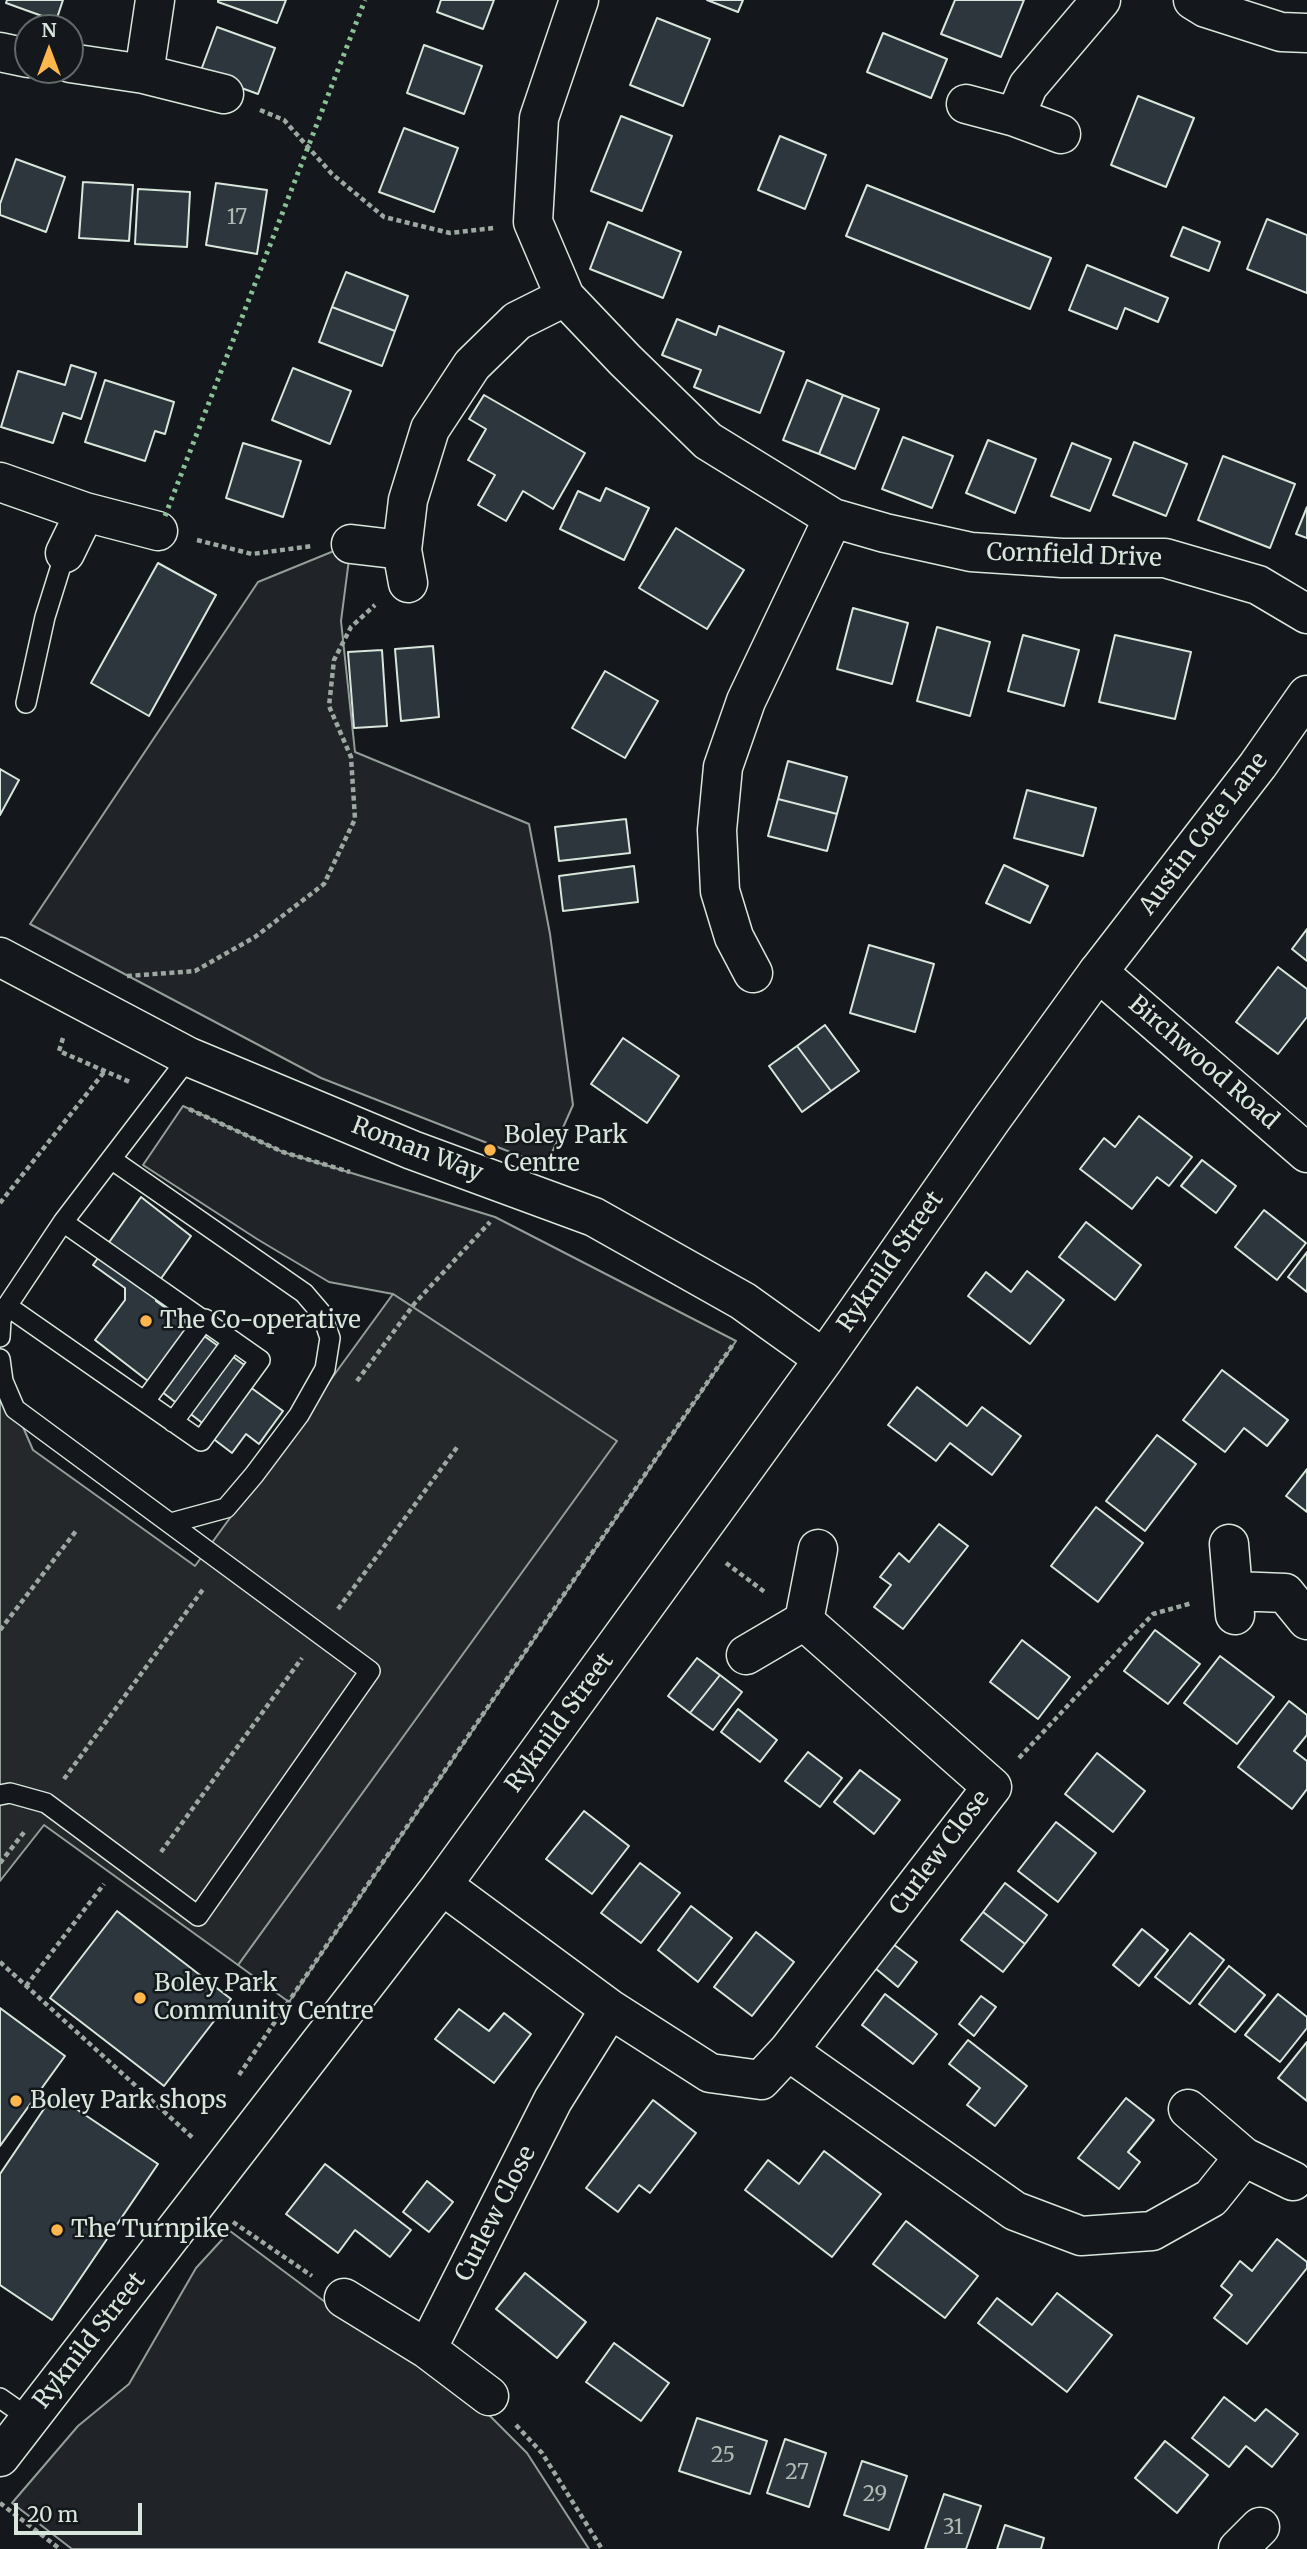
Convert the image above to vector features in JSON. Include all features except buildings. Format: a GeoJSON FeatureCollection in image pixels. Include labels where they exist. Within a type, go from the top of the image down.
{"type":"FeatureCollection","features":[{"type":"Feature","properties":{"kind":"street"},"geometry":{"type":"LineString","coordinates":[[144,74],[155,0]]}},
{"type":"Feature","properties":{"kind":"street","name":"Cornfield Drive"},"geometry":{"type":"LineString","coordinates":[[579,0],[539,118],[533,222],[565,297],[708,441],[833,518],[885,533],[971,552],[1062,558],[1165,558],[1258,585],[1307,614]]}},
{"type":"Feature","properties":{"kind":"street"},"geometry":{"type":"LineString","coordinates":[[1015,117],[1028,86],[1101,0]]}},
{"type":"Feature","properties":{"kind":"street"},"geometry":{"type":"LineString","coordinates":[[1193,0],[1206,8],[1281,32],[1307,33]]}},
{"type":"Feature","properties":{"kind":"street"},"geometry":{"type":"LineString","coordinates":[[84,65],[144,74],[224,94]]}},
{"type":"Feature","properties":{"kind":"street"},"geometry":{"type":"LineString","coordinates":[[966,104],[1015,117],[1061,134]]}},
{"type":"Feature","properties":{"kind":"street"},"geometry":{"type":"LineString","coordinates":[[351,544],[405,567],[408,500],[430,429],[472,365],[517,321],[565,297]]}},
{"type":"Feature","properties":{"kind":"street"},"geometry":{"type":"LineString","coordinates":[[0,482],[85,512],[159,530]]}},
{"type":"Feature","properties":{"kind":"street"},"geometry":{"type":"LineString","coordinates":[[65,553],[85,512]]}},
{"type":"Feature","properties":{"kind":"street"},"geometry":{"type":"LineString","coordinates":[[753,973],[722,942],[717,830],[723,767],[746,701],[833,518]]}},
{"type":"Feature","properties":{"kind":"street","name":"Austin Cote Lane"},"geometry":{"type":"LineString","coordinates":[[1098,972],[1258,765],[1307,695]]}},
{"type":"Feature","properties":{"kind":"street","name":"Roman Way"},"geometry":{"type":"LineString","coordinates":[[0,957],[189,1057],[412,1150],[594,1217],[743,1301],[824,1359]]}},
{"type":"Feature","properties":{"kind":"street","name":"Birchwood Road"},"geometry":{"type":"LineString","coordinates":[[1098,972],[1307,1153]]}},
{"type":"Feature","properties":{"kind":"street","name":"Ryknild Street"},"geometry":{"type":"LineString","coordinates":[[0,2457],[15,2408],[442,1885],[694,1540],[1098,972]]}},
{"type":"Feature","properties":{"kind":"street"},"geometry":{"type":"LineString","coordinates":[[1229,1544],[1235,1604],[1285,1593],[1307,1620]]}},
{"type":"Feature","properties":{"kind":"street"},"geometry":{"type":"LineString","coordinates":[[746,1655],[804,1621],[818,1549]]}},
{"type":"Feature","properties":{"kind":"street","name":"Curlew Close"},"geometry":{"type":"LineString","coordinates":[[442,1885],[610,2009],[710,2073],[761,2080],[788,2051],[992,1787],[804,1621]]}},
{"type":"Feature","properties":{"kind":"street","name":"Curlew Close"},"geometry":{"type":"LineString","coordinates":[[428,2349],[553,2101],[610,2009]]}},
{"type":"Feature","properties":{"kind":"street"},"geometry":{"type":"LineString","coordinates":[[788,2051],[1015,2211],[1081,2236],[1152,2231],[1211,2198],[1244,2157]]}},
{"type":"Feature","properties":{"kind":"street"},"geometry":{"type":"LineString","coordinates":[[1188,2109],[1244,2157],[1293,2181]]}},
{"type":"Feature","properties":{"kind":"street"},"geometry":{"type":"LineString","coordinates":[[344,2298],[428,2349],[489,2396]]}},
{"type":"Feature","properties":{"kind":"lane"},"geometry":{"type":"LineString","coordinates":[[26,703],[45,617],[65,553]]}},
{"type":"Feature","properties":{"kind":"lane"},"geometry":{"type":"LineString","coordinates":[[0,1337],[1,1320],[7,1306],[63,1222],[189,1057]]}},
{"type":"Feature","properties":{"kind":"lane"},"geometry":{"type":"LineString","coordinates":[[111,1159],[304,1293],[322,1314],[330,1338],[325,1369],[299,1415],[226,1508],[171,1523]]}},
{"type":"Feature","properties":{"kind":"lane"},"geometry":{"type":"LineString","coordinates":[[7,1306],[201,1441],[260,1360],[63,1222]]}},
{"type":"Feature","properties":{"kind":"lane"},"geometry":{"type":"LineString","coordinates":[[145,1401],[205,1319]]}},
{"type":"Feature","properties":{"kind":"lane"},"geometry":{"type":"LineString","coordinates":[[173,1422],[233,1341]]}},
{"type":"Feature","properties":{"kind":"lane"},"geometry":{"type":"LineString","coordinates":[[0,1359],[3,1381],[15,1409],[370,1671],[198,1916],[46,1803],[10,1793],[0,1795]]}},
{"type":"Feature","properties":{"kind":"path"},"geometry":{"type":"LineString","coordinates":[[224,94],[284,120],[332,174],[384,217],[450,233],[533,222]]}},
{"type":"Feature","properties":{"kind":"path"},"geometry":{"type":"LineString","coordinates":[[159,530],[252,554],[351,544]]}},
{"type":"Feature","properties":{"kind":"path"},"geometry":{"type":"LineString","coordinates":[[0,1203],[105,1071],[59,1051],[70,1016],[88,978],[195,971],[255,937],[324,884],[355,819],[351,757],[329,706],[334,660],[351,627],[386,596],[405,567]]}},
{"type":"Feature","properties":{"kind":"path"},"geometry":{"type":"LineString","coordinates":[[234,2082],[736,1341]]}},
{"type":"Feature","properties":{"kind":"path"},"geometry":{"type":"LineString","coordinates":[[26,1986],[105,1883],[161,1851],[458,1446]]}},
{"type":"Feature","properties":{"kind":"path"},"geometry":{"type":"LineString","coordinates":[[0,1630],[76,1531]]}},
{"type":"Feature","properties":{"kind":"path"},"geometry":{"type":"LineString","coordinates":[[694,1540],[804,1621]]}},
{"type":"Feature","properties":{"kind":"path"},"geometry":{"type":"LineString","coordinates":[[992,1787],[1153,1614],[1235,1604]]}},
{"type":"Feature","properties":{"kind":"path"},"geometry":{"type":"LineString","coordinates":[[0,1962],[195,2140],[189,2150]]}},
{"type":"Feature","properties":{"kind":"path"},"geometry":{"type":"LineString","coordinates":[[229,2220],[344,2298]]}},
{"type":"Feature","properties":{"kind":"path"},"geometry":{"type":"LineString","coordinates":[[489,2396],[542,2453],[602,2549]]}},
{"type":"Feature","properties":{"kind":"path"},"geometry":{"type":"LineString","coordinates":[[0,2503],[60,2549]]}},
{"type":"Feature","properties":{"kind":"shaded area"},"geometry":{"type":"Polygon","coordinates":[[[351,544],[341,621],[355,752],[529,824],[550,934],[573,1105],[546,1166],[321,1078],[30,924],[258,582],[351,544]]]}},
{"type":"Feature","properties":{"kind":"shaded area"},"geometry":{"type":"Polygon","coordinates":[[[183,1106],[283,1152],[495,1217],[736,1341],[289,2002],[238,1965],[616,1441],[393,1294],[329,1282],[143,1165],[183,1106]]]}},
{"type":"Feature","properties":{"kind":"shaded area"},"geometry":{"type":"Polygon","coordinates":[[[393,1294],[617,1441],[238,1965],[44,1825],[0,1881],[0,1359],[3,1381],[33,1450],[195,1566],[393,1294]]]}},
{"type":"Feature","properties":{"kind":"shaded area"},"geometry":{"type":"Polygon","coordinates":[[[230,2231],[372,2337],[470,2396],[527,2453],[589,2549],[72,2549],[12,2503],[78,2426],[129,2384],[196,2268],[230,2231]]]}},
{"type":"Feature","properties":{"kind":"hedge"},"geometry":{"type":"LineString","coordinates":[[165,516],[365,0]]}},
{"type":"Feature","properties":{"kind":"place","name":"Boley Park Centre"},"geometry":{"type":"Point","coordinates":[490,1150]}},
{"type":"Feature","properties":{"kind":"place","name":"The Co-operative"},"geometry":{"type":"Point","coordinates":[146,1321]}},
{"type":"Feature","properties":{"kind":"place","name":"Boley Park Community Centre"},"geometry":{"type":"Point","coordinates":[140,1998]}},
{"type":"Feature","properties":{"kind":"place","name":"Boley Park shops"},"geometry":{"type":"Point","coordinates":[16,2101]}},
{"type":"Feature","properties":{"kind":"place","name":"The Turnpike"},"geometry":{"type":"Point","coordinates":[57,2230]}}]}
